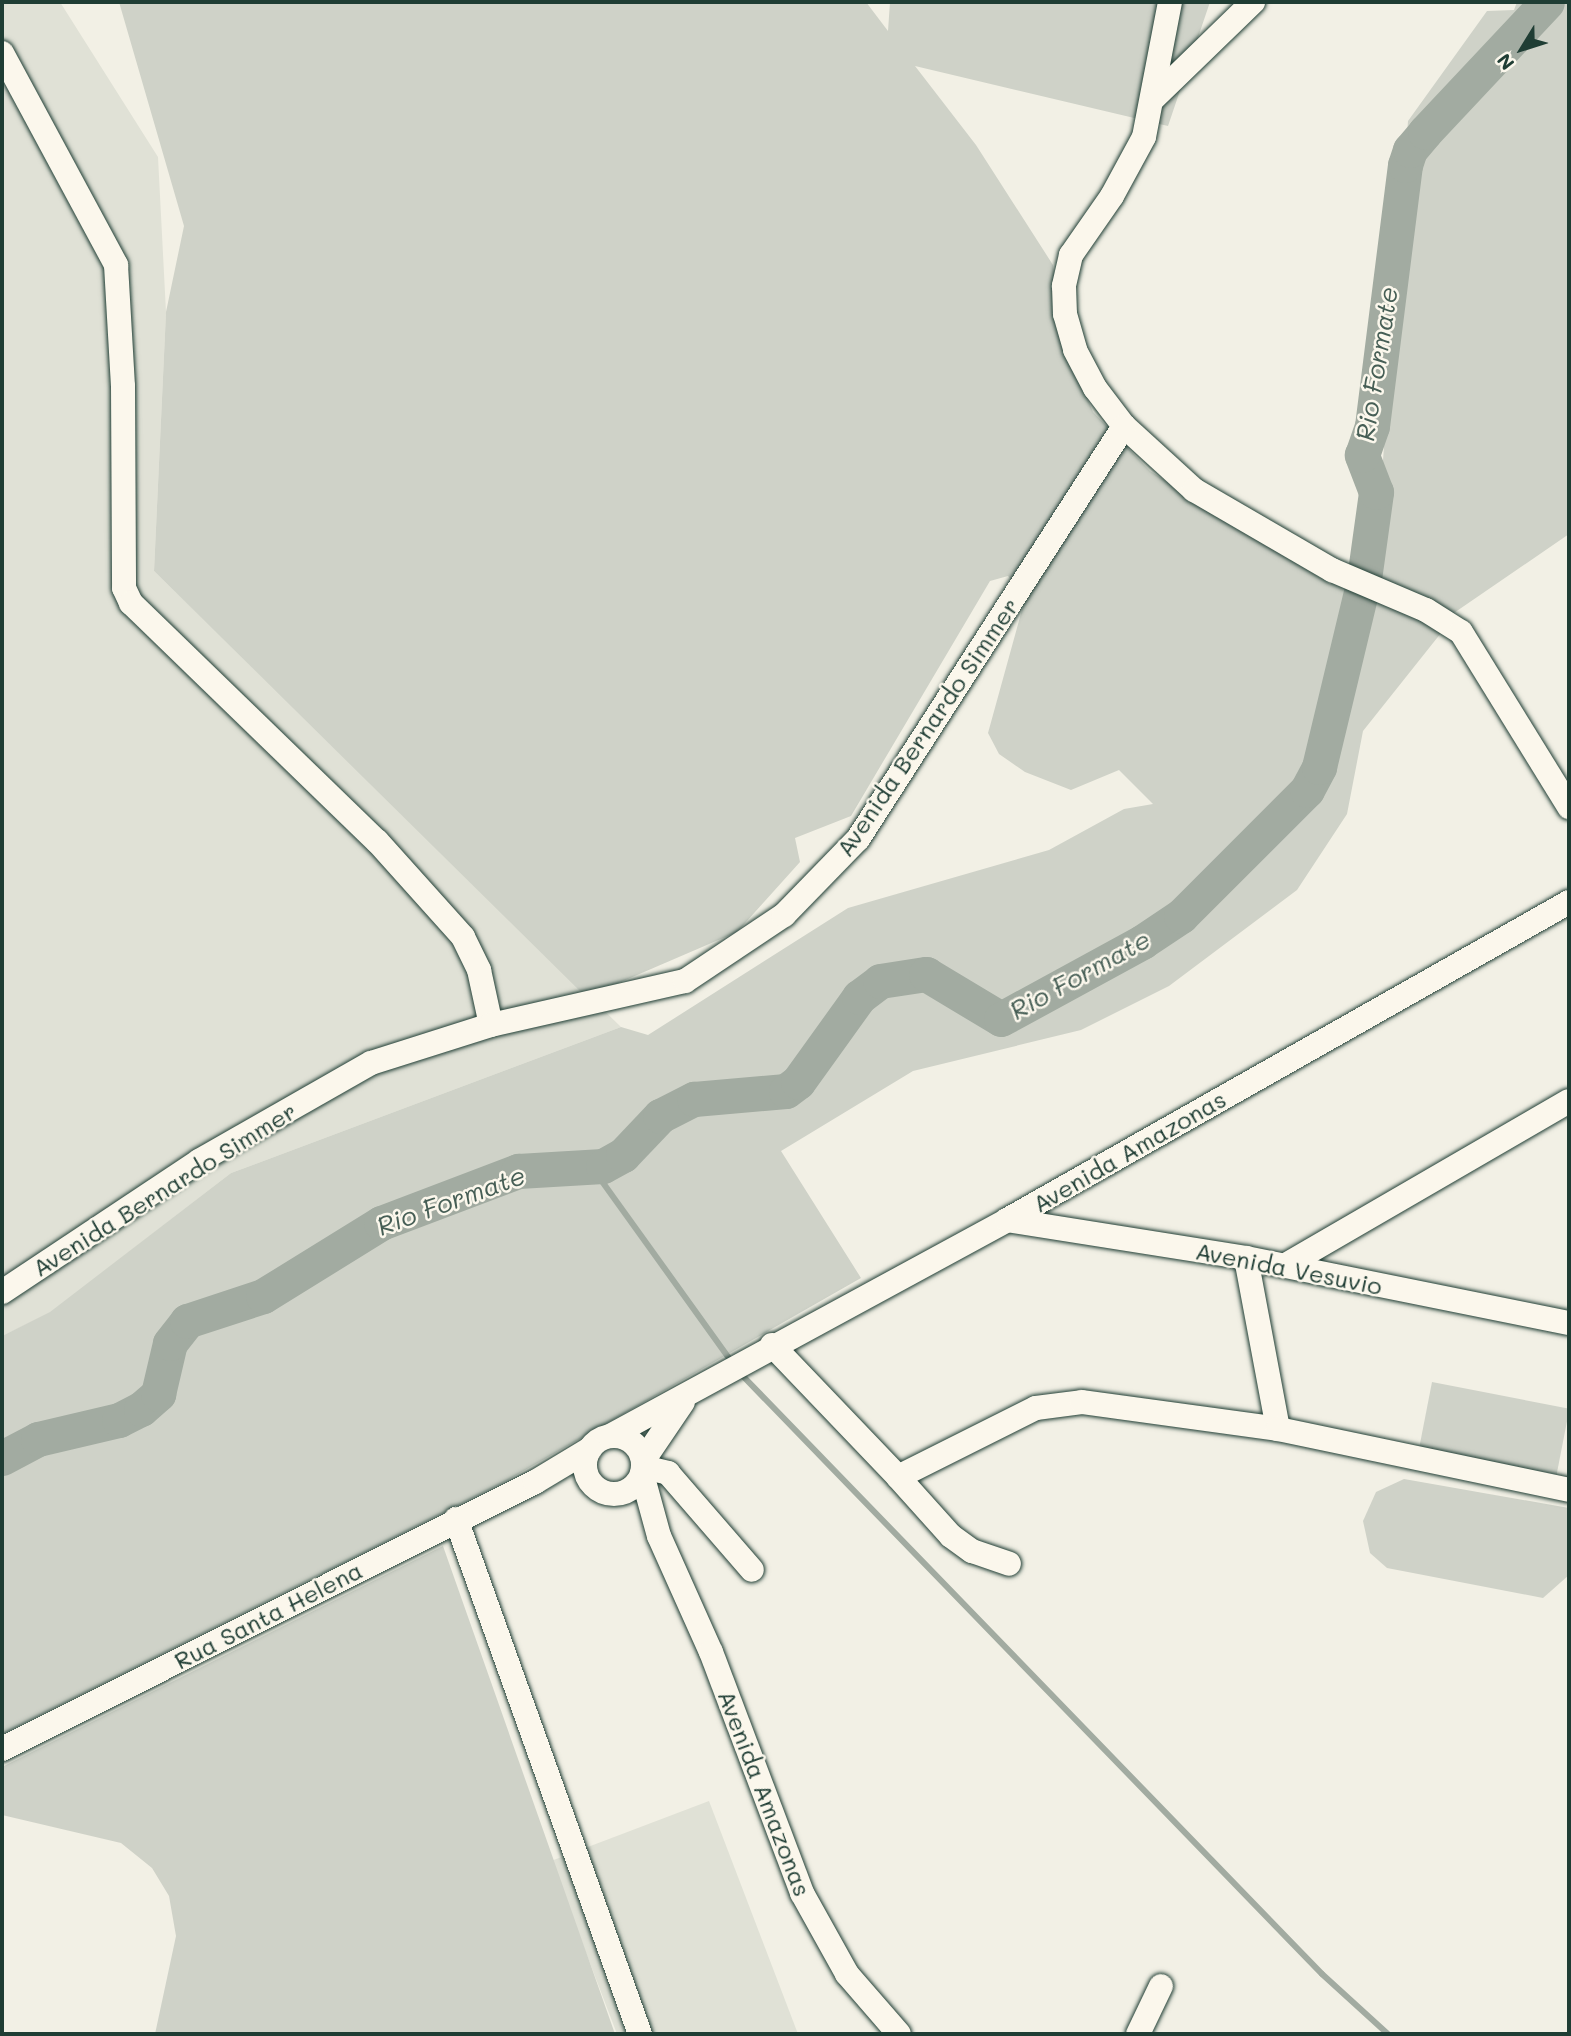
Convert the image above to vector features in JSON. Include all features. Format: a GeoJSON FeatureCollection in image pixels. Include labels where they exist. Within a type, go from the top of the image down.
{"type":"FeatureCollection","features":[{"type":"Feature","properties":{"kind":"street"},"geometry":{"type":"LineString","coordinates":[[1170,2],[1154,98],[1144,137],[1112,196],[1071,255],[1064,286],[1065,314],[1075,350],[1095,388],[1124,426],[1194,490],[1332,570],[1380,593],[1426,610],[1461,632],[1569,807]]}},
{"type":"Feature","properties":{"kind":"street"},"geometry":{"type":"LineString","coordinates":[[1154,98],[1253,2]]}},
{"type":"Feature","properties":{"kind":"street"},"geometry":{"type":"LineString","coordinates":[[2,53],[116,265],[123,386],[124,588],[131,603],[377,841],[463,937],[479,970],[491,1025]]}},
{"type":"Feature","properties":{"kind":"street","name":"Avenida Bernardo Simmer"},"geometry":{"type":"LineString","coordinates":[[2,1292],[199,1161],[371,1063],[491,1025],[685,981],[784,915],[858,839],[1124,426]]}},
{"type":"Feature","properties":{"kind":"street","name":"Avenida Amazonas"},"geometry":{"type":"LineString","coordinates":[[600,1442],[688,1396],[772,1345],[1007,1220],[1569,902]]}},
{"type":"Feature","properties":{"kind":"street"},"geometry":{"type":"LineString","coordinates":[[1286,1265],[1569,1101]]}},
{"type":"Feature","properties":{"kind":"street","name":"Avenida Vesuvio"},"geometry":{"type":"LineString","coordinates":[[1007,1220],[1247,1258],[1562,1316]]}},
{"type":"Feature","properties":{"kind":"street"},"geometry":{"type":"LineString","coordinates":[[1247,1258],[1278,1429]]}},
{"type":"Feature","properties":{"kind":"street"},"geometry":{"type":"LineString","coordinates":[[772,1345],[951,1536],[972,1551],[1009,1564]]}},
{"type":"Feature","properties":{"kind":"street","name":"Avenida Amazonas"},"geometry":{"type":"LineString","coordinates":[[688,1396],[643,1467],[659,1536],[711,1652],[802,1894],[847,1974],[899,2034]]}},
{"type":"Feature","properties":{"kind":"street"},"geometry":{"type":"LineString","coordinates":[[898,1477],[1037,1408],[1082,1402],[1278,1429],[1569,1490]]}},
{"type":"Feature","properties":{"kind":"street"},"geometry":{"type":"LineString","coordinates":[[600,1442],[632,1442],[643,1467],[631,1489],[613,1495],[590,1482],[584,1466],[600,1442]]}},
{"type":"Feature","properties":{"kind":"street","name":"Rua Santa Helena"},"geometry":{"type":"LineString","coordinates":[[2,1749],[456,1519],[535,1482],[600,1442]]}},
{"type":"Feature","properties":{"kind":"street"},"geometry":{"type":"LineString","coordinates":[[643,1467],[668,1473],[752,1570]]}},
{"type":"Feature","properties":{"kind":"street","name":"Rua Santa Helena"},"geometry":{"type":"LineString","coordinates":[[535,1482],[590,1482]]}},
{"type":"Feature","properties":{"kind":"street","name":"Avenida Amazonas"},"geometry":{"type":"LineString","coordinates":[[613,1495],[630,1504],[659,1536]]}},
{"type":"Feature","properties":{"kind":"street"},"geometry":{"type":"LineString","coordinates":[[456,1519],[640,2034]]}},
{"type":"Feature","properties":{"kind":"street"},"geometry":{"type":"LineString","coordinates":[[1138,2034],[1161,1986]]}},
{"type":"Feature","properties":{"kind":"shaded area"},"geometry":{"type":"Polygon","coordinates":[[[2,2],[60,2],[158,157],[166,312],[154,571],[621,1027],[231,1173],[50,1313],[2,1336],[2,2]]]}},
{"type":"Feature","properties":{"kind":"shaded area"},"geometry":{"type":"Polygon","coordinates":[[[119,2],[866,2],[888,31],[890,2],[1210,2],[1168,126],[915,66],[976,145],[1053,265],[1063,341],[1093,412],[1150,471],[1330,584],[1336,580],[1373,596],[1408,121],[1487,11],[1514,10],[1517,2],[1569,2],[1569,534],[1432,628],[1441,633],[1363,731],[1347,814],[1297,890],[1169,986],[1081,1030],[913,1071],[781,1151],[861,1278],[506,1481],[2,1734],[2,1336],[50,1312],[231,1173],[621,1027],[648,1035],[848,908],[1049,850],[1124,809],[1153,804],[1119,770],[1071,790],[1025,772],[999,754],[988,733],[1023,606],[1020,589],[1008,576],[990,581],[851,816],[795,838],[800,862],[737,932],[586,997],[154,571],[166,312],[184,226],[119,2]]]}},
{"type":"Feature","properties":{"kind":"shaded area"},"geometry":{"type":"Polygon","coordinates":[[[1432,1382],[1569,1409],[1557,1474],[1419,1448],[1432,1382]]]}},
{"type":"Feature","properties":{"kind":"shaded area"},"geometry":{"type":"Polygon","coordinates":[[[1404,1479],[1569,1508],[1569,1575],[1543,1598],[1387,1568],[1370,1553],[1363,1521],[1376,1492],[1404,1479]]]}},
{"type":"Feature","properties":{"kind":"shaded area"},"geometry":{"type":"Polygon","coordinates":[[[443,1546],[615,2034],[155,2034],[176,1936],[169,1896],[152,1868],[121,1843],[2,1815],[2,1767],[443,1546]]]}},
{"type":"Feature","properties":{"kind":"shaded area"},"geometry":{"type":"Polygon","coordinates":[[[709,1801],[798,2034],[617,2034],[551,1861],[709,1801]]]}},
{"type":"Feature","properties":{"kind":"waterway","name":"Rio Formate"},"geometry":{"type":"LineString","coordinates":[[2,1458],[38,1439],[119,1420],[141,1409],[158,1394],[170,1343],[187,1321],[263,1296],[381,1223],[518,1171],[603,1166],[623,1155],[660,1116],[694,1099],[786,1091],[798,1082],[859,997],[880,981],[926,974],[1001,1019],[1142,942],[1181,916],[1307,790],[1319,767],[1364,579],[1376,492],[1362,455],[1372,426],[1405,165],[1410,150],[1425,132],[1547,2]]}},
{"type":"Feature","properties":{"kind":"waterway"},"geometry":{"type":"LineString","coordinates":[[600,1166],[601,1180],[732,1362]]}},
{"type":"Feature","properties":{"kind":"waterway"},"geometry":{"type":"LineString","coordinates":[[738,1371],[1322,1974],[1388,2034]]}}]}
